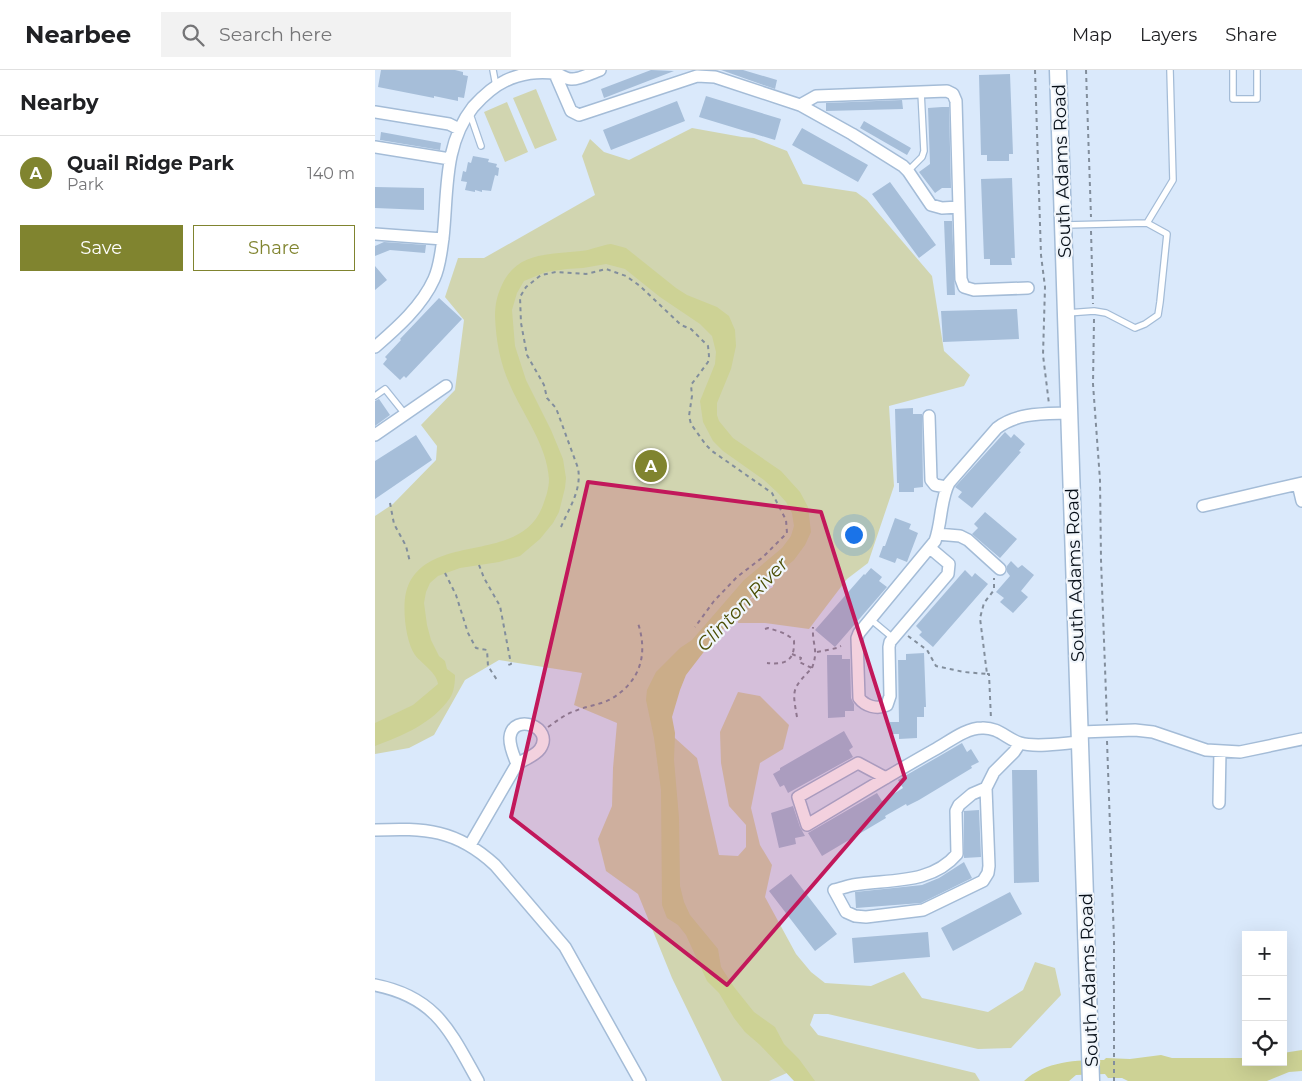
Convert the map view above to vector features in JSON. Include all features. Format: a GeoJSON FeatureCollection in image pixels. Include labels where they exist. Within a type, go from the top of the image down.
{"type":"FeatureCollection","features":[{"type":"Feature","properties":{"kind":"main road","name":"South Adams Road"},"geometry":{"type":"LineString","coordinates":[[1058,70],[1091,1080]]}},
{"type":"Feature","properties":{"kind":"street"},"geometry":{"type":"LineString","coordinates":[[375,347],[409,315],[429,288],[438,268],[443,239],[450,159],[459,129],[470,112],[485,94],[513,77],[535,72],[556,71],[571,80],[599,70]]}},
{"type":"Feature","properties":{"kind":"street"},"geometry":{"type":"LineString","coordinates":[[556,71],[571,111],[579,115],[697,76],[715,77],[800,105],[891,158],[908,170],[931,205],[942,208],[959,207]]}},
{"type":"Feature","properties":{"kind":"street"},"geometry":{"type":"LineString","coordinates":[[800,105],[816,96],[947,91],[953,94],[956,101],[961,279],[964,287],[974,290],[1028,288]]}},
{"type":"Feature","properties":{"kind":"street"},"geometry":{"type":"LineString","coordinates":[[375,112],[449,124],[459,129]]}},
{"type":"Feature","properties":{"kind":"street"},"geometry":{"type":"LineString","coordinates":[[375,147],[450,159]]}},
{"type":"Feature","properties":{"kind":"street"},"geometry":{"type":"LineString","coordinates":[[375,234],[443,239]]}},
{"type":"Feature","properties":{"kind":"street"},"geometry":{"type":"LineString","coordinates":[[375,436],[445,386]]}},
{"type":"Feature","properties":{"kind":"street"},"geometry":{"type":"LineString","coordinates":[[930,548],[949,564],[948,574],[893,638],[889,647],[889,701],[883,707],[869,706],[859,698],[857,638],[869,618],[930,548],[937,534],[946,488],[1004,422],[1016,417],[1070,413]]}},
{"type":"Feature","properties":{"kind":"street"},"geometry":{"type":"LineString","coordinates":[[929,416],[931,480],[935,485],[946,488]]}},
{"type":"Feature","properties":{"kind":"street"},"geometry":{"type":"LineString","coordinates":[[1203,506],[1300,483],[1302,501]]}},
{"type":"Feature","properties":{"kind":"street"},"geometry":{"type":"LineString","coordinates":[[937,534],[960,536],[968,540],[997,566]]}},
{"type":"Feature","properties":{"kind":"street"},"geometry":{"type":"LineString","coordinates":[[470,846],[517,764],[540,749],[543,739],[539,730],[534,725],[523,724],[514,729],[509,738],[517,764]]}},
{"type":"Feature","properties":{"kind":"street"},"geometry":{"type":"LineString","coordinates":[[886,778],[857,763],[799,798],[807,825],[964,733],[974,729],[991,729],[1020,743],[1034,745],[1107,731],[1153,732],[1206,750],[1220,752],[1241,752],[1302,739]]}},
{"type":"Feature","properties":{"kind":"street"},"geometry":{"type":"LineString","coordinates":[[986,788],[972,794],[959,805],[956,811],[957,854],[951,861],[917,878],[853,885],[834,890],[846,912],[855,916],[866,917],[923,910],[983,881],[988,873],[989,866],[986,788],[994,772],[1014,752],[1020,743]]}},
{"type":"Feature","properties":{"kind":"street"},"geometry":{"type":"LineString","coordinates":[[1219,803],[1220,752]]}},
{"type":"Feature","properties":{"kind":"street"},"geometry":{"type":"LineString","coordinates":[[375,830],[433,831],[446,834],[483,853],[565,947],[640,1081]]}},
{"type":"Feature","properties":{"kind":"street"},"geometry":{"type":"LineString","coordinates":[[375,985],[408,994],[434,1013],[453,1036],[478,1081]]}},
{"type":"Feature","properties":{"kind":"lane"},"geometry":{"type":"LineString","coordinates":[[493,70],[496,86]]}},
{"type":"Feature","properties":{"kind":"lane"},"geometry":{"type":"LineString","coordinates":[[1147,223],[1173,180],[1170,70]]}},
{"type":"Feature","properties":{"kind":"lane"},"geometry":{"type":"LineString","coordinates":[[1233,70],[1233,99],[1257,99],[1257,70]]}},
{"type":"Feature","properties":{"kind":"lane"},"geometry":{"type":"LineString","coordinates":[[908,170],[922,157],[924,151],[921,92]]}},
{"type":"Feature","properties":{"kind":"lane"},"geometry":{"type":"LineString","coordinates":[[470,112],[481,146]]}},
{"type":"Feature","properties":{"kind":"lane"},"geometry":{"type":"LineString","coordinates":[[1064,225],[1147,223],[1167,234],[1157,315],[1145,324],[1135,328],[1106,313],[1094,311],[1067,313]]}},
{"type":"Feature","properties":{"kind":"lane"},"geometry":{"type":"LineString","coordinates":[[375,396],[385,389],[405,414]]}},
{"type":"Feature","properties":{"kind":"lane"},"geometry":{"type":"LineString","coordinates":[[869,618],[893,638]]}},
{"type":"Feature","properties":{"kind":"path"},"geometry":{"type":"LineString","coordinates":[[1035,70],[1041,254],[1045,287],[1043,355],[1050,414]]}},
{"type":"Feature","properties":{"kind":"path"},"geometry":{"type":"LineString","coordinates":[[1086,70],[1094,311],[1093,384],[1100,480],[1113,920],[1114,1081]]}},
{"type":"Feature","properties":{"kind":"path"},"geometry":{"type":"LineString","coordinates":[[561,527],[578,489],[580,479],[578,468],[556,408],[547,398],[544,384],[527,355],[521,322],[520,297],[526,287],[541,275],[556,272],[586,274],[606,269],[626,276],[640,286],[681,326],[691,329],[708,346],[708,362],[691,384],[692,396],[689,416],[691,424],[712,451],[772,493],[786,520],[787,533],[763,557],[737,577],[714,601],[695,626]]}},
{"type":"Feature","properties":{"kind":"path"},"geometry":{"type":"LineString","coordinates":[[390,504],[394,524],[406,546],[410,562]]}},
{"type":"Feature","properties":{"kind":"path"},"geometry":{"type":"LineString","coordinates":[[479,564],[484,578],[500,606],[511,664],[505,666]]}},
{"type":"Feature","properties":{"kind":"path"},"geometry":{"type":"LineString","coordinates":[[991,729],[989,674],[987,674],[980,618],[984,603],[994,590],[997,566]]}},
{"type":"Feature","properties":{"kind":"path"},"geometry":{"type":"LineString","coordinates":[[445,573],[456,595],[467,633],[476,648],[487,650],[488,666],[497,680]]}},
{"type":"Feature","properties":{"kind":"path"},"geometry":{"type":"LineString","coordinates":[[539,730],[546,728],[573,711],[597,705],[611,699],[627,686],[637,673],[641,661],[643,639],[638,623]]}},
{"type":"Feature","properties":{"kind":"path"},"geometry":{"type":"LineString","coordinates":[[797,717],[794,690],[811,668],[816,653],[813,627]]}},
{"type":"Feature","properties":{"kind":"path"},"geometry":{"type":"LineString","coordinates":[[765,629],[768,628],[791,636],[794,641],[792,654],[786,663],[780,665],[767,663]]}},
{"type":"Feature","properties":{"kind":"path"},"geometry":{"type":"LineString","coordinates":[[906,634],[927,650],[936,666],[964,672],[987,674]]}},
{"type":"Feature","properties":{"kind":"path"},"geometry":{"type":"LineString","coordinates":[[816,653],[841,646]]}},
{"type":"Feature","properties":{"kind":"path"},"geometry":{"type":"LineString","coordinates":[[792,654],[801,658],[799,662],[811,668]]}},
{"type":"Feature","properties":{"kind":"highlighted area"},"geometry":{"type":"Polygon","coordinates":[[[588,482],[821,512],[905,778],[727,985],[511,817],[588,482]]]}},
{"type":"Feature","properties":{"kind":"shaded area"},"geometry":{"type":"Polygon","coordinates":[[[536,89],[557,140],[535,149],[513,98],[536,89]]]}},
{"type":"Feature","properties":{"kind":"shaded area"},"geometry":{"type":"Polygon","coordinates":[[[507,102],[528,152],[505,162],[484,112],[507,102]]]}},
{"type":"Feature","properties":{"kind":"shaded area"},"geometry":{"type":"Polygon","coordinates":[[[692,128],[754,138],[787,151],[803,184],[856,192],[867,200],[932,276],[944,351],[970,375],[964,386],[889,406],[894,486],[868,563],[847,579],[809,629],[765,623],[738,623],[739,605],[773,587],[773,572],[757,570],[654,719],[697,758],[719,855],[738,856],[746,847],[746,825],[729,806],[721,763],[720,732],[738,692],[760,696],[789,725],[783,749],[760,763],[751,808],[760,845],[772,865],[765,897],[796,954],[811,972],[825,983],[871,986],[904,972],[922,998],[988,1012],[1023,990],[1035,962],[1055,968],[1061,995],[1011,1048],[978,1049],[828,1014],[814,1014],[810,1025],[818,1035],[975,1073],[980,1081],[803,1081],[789,1072],[769,1081],[722,1081],[672,978],[638,894],[606,871],[598,839],[612,806],[617,723],[574,705],[582,673],[499,660],[465,680],[434,735],[409,748],[375,754],[375,516],[393,504],[436,460],[437,446],[421,425],[455,390],[464,320],[445,297],[458,258],[484,258],[595,195],[582,156],[590,139],[604,152],[629,160],[692,128]]]}},
{"type":"Feature","properties":{"kind":"water","name":"Clinton River"},"geometry":{"type":"Polygon","coordinates":[[[611,244],[626,248],[676,288],[687,295],[717,307],[729,316],[735,330],[736,346],[731,369],[717,403],[719,421],[733,438],[781,471],[800,492],[808,507],[811,532],[805,545],[794,560],[756,592],[706,649],[686,675],[672,717],[675,733],[674,760],[679,818],[680,886],[684,902],[690,915],[718,949],[721,967],[734,987],[754,1012],[775,1027],[784,1044],[799,1059],[815,1081],[794,1081],[745,1032],[719,993],[707,981],[686,935],[678,925],[667,918],[662,905],[661,790],[654,738],[646,700],[647,690],[656,672],[680,648],[692,640],[744,580],[782,548],[791,536],[794,526],[792,513],[786,502],[764,480],[723,451],[713,441],[703,422],[700,401],[715,364],[716,352],[712,336],[700,324],[660,297],[625,269],[606,264],[546,272],[524,281],[517,293],[512,310],[515,346],[526,380],[563,459],[566,478],[559,512],[540,539],[520,556],[499,562],[460,568],[438,576],[430,583],[424,603],[427,625],[431,640],[439,656],[445,661],[447,669],[455,675],[452,693],[443,707],[426,722],[396,738],[375,746],[375,723],[413,705],[438,684],[432,672],[415,655],[409,641],[405,621],[405,602],[408,586],[420,569],[436,559],[516,535],[532,523],[543,505],[547,492],[549,479],[544,454],[534,430],[510,385],[499,352],[495,312],[496,301],[501,287],[507,275],[524,261],[535,257],[585,250],[611,244]]]}},
{"type":"Feature","properties":{"kind":"water"},"geometry":{"type":"Polygon","coordinates":[[[1302,1050],[1302,1071],[1289,1072],[1267,1081],[1128,1081],[1122,1078],[1108,1078],[1105,1074],[1076,1075],[1069,1081],[1024,1081],[1042,1069],[1072,1061],[1104,1060],[1106,1058],[1130,1059],[1161,1055],[1172,1058],[1242,1058],[1242,1066],[1287,1066],[1287,1052],[1302,1050]]]}},
{"type":"Feature","properties":{"kind":"building"},"geometry":{"type":"Polygon","coordinates":[[[381,70],[455,70],[463,72],[463,75],[468,76],[464,98],[458,97],[458,101],[434,96],[434,98],[378,87],[381,70]]]}},
{"type":"Feature","properties":{"kind":"building"},"geometry":{"type":"Polygon","coordinates":[[[651,70],[674,71],[604,98],[601,89],[651,70]]]}},
{"type":"Feature","properties":{"kind":"building"},"geometry":{"type":"Polygon","coordinates":[[[721,70],[743,70],[777,80],[775,89],[721,70]]]}},
{"type":"Feature","properties":{"kind":"building"},"geometry":{"type":"Polygon","coordinates":[[[1010,74],[1013,154],[1009,154],[1009,161],[987,161],[987,155],[981,155],[979,75],[1010,74]]]}},
{"type":"Feature","properties":{"kind":"building"},"geometry":{"type":"Polygon","coordinates":[[[706,96],[781,119],[775,140],[699,117],[706,96]]]}},
{"type":"Feature","properties":{"kind":"building"},"geometry":{"type":"Polygon","coordinates":[[[902,100],[903,109],[826,111],[826,103],[902,100]]]}},
{"type":"Feature","properties":{"kind":"building"},"geometry":{"type":"Polygon","coordinates":[[[677,101],[685,121],[611,150],[603,130],[677,101]]]}},
{"type":"Feature","properties":{"kind":"building"},"geometry":{"type":"Polygon","coordinates":[[[949,107],[951,188],[942,188],[935,193],[919,172],[930,164],[928,108],[949,107]]]}},
{"type":"Feature","properties":{"kind":"building"},"geometry":{"type":"Polygon","coordinates":[[[864,121],[911,148],[907,155],[860,128],[864,121]]]}},
{"type":"Feature","properties":{"kind":"building"},"geometry":{"type":"Polygon","coordinates":[[[802,128],[868,165],[858,182],[792,145],[802,128]]]}},
{"type":"Feature","properties":{"kind":"building"},"geometry":{"type":"Polygon","coordinates":[[[381,132],[441,143],[440,150],[380,140],[381,132]]]}},
{"type":"Feature","properties":{"kind":"building"},"geometry":{"type":"Polygon","coordinates":[[[473,156],[489,159],[488,162],[497,164],[496,167],[499,168],[498,176],[495,175],[491,191],[482,190],[482,192],[475,190],[475,192],[465,190],[467,182],[461,181],[463,171],[466,172],[468,162],[471,163],[473,156]]]}},
{"type":"Feature","properties":{"kind":"building"},"geometry":{"type":"Polygon","coordinates":[[[1012,178],[1015,258],[1011,258],[1012,265],[990,265],[990,259],[984,259],[981,179],[1012,178]]]}},
{"type":"Feature","properties":{"kind":"building"},"geometry":{"type":"Polygon","coordinates":[[[890,182],[936,245],[919,258],[872,194],[890,182]]]}},
{"type":"Feature","properties":{"kind":"building"},"geometry":{"type":"Polygon","coordinates":[[[375,187],[424,188],[424,210],[375,208],[375,187]]]}},
{"type":"Feature","properties":{"kind":"building"},"geometry":{"type":"Polygon","coordinates":[[[944,221],[952,221],[955,295],[947,295],[944,221]]]}},
{"type":"Feature","properties":{"kind":"building"},"geometry":{"type":"Polygon","coordinates":[[[384,242],[426,245],[425,253],[390,250],[375,256],[375,246],[384,242]]]}},
{"type":"Feature","properties":{"kind":"building"},"geometry":{"type":"Polygon","coordinates":[[[375,266],[387,280],[375,290],[375,266]]]}},
{"type":"Feature","properties":{"kind":"building"},"geometry":{"type":"Polygon","coordinates":[[[439,298],[462,319],[406,378],[404,376],[400,380],[383,364],[387,359],[385,357],[439,298]]]}},
{"type":"Feature","properties":{"kind":"building"},"geometry":{"type":"Polygon","coordinates":[[[1017,309],[1019,339],[943,342],[941,311],[1017,309]]]}},
{"type":"Feature","properties":{"kind":"building"},"geometry":{"type":"Polygon","coordinates":[[[379,399],[390,415],[375,426],[375,401],[379,399]]]}},
{"type":"Feature","properties":{"kind":"building"},"geometry":{"type":"Polygon","coordinates":[[[913,408],[913,414],[922,414],[923,487],[914,488],[914,492],[899,492],[899,483],[897,483],[895,409],[913,408]]]}},
{"type":"Feature","properties":{"kind":"building"},"geometry":{"type":"Polygon","coordinates":[[[1005,432],[1011,438],[1014,434],[1025,444],[1019,451],[1021,452],[972,508],[958,497],[962,492],[955,487],[1005,432]]]}},
{"type":"Feature","properties":{"kind":"building"},"geometry":{"type":"Polygon","coordinates":[[[416,435],[432,460],[375,499],[375,461],[416,435]]]}},
{"type":"Feature","properties":{"kind":"building"},"geometry":{"type":"Polygon","coordinates":[[[985,512],[1017,539],[1000,558],[972,534],[978,528],[974,524],[985,512]]]}},
{"type":"Feature","properties":{"kind":"building"},"geometry":{"type":"Polygon","coordinates":[[[895,518],[911,524],[909,529],[918,533],[907,562],[897,558],[895,563],[879,557],[895,518]]]}},
{"type":"Feature","properties":{"kind":"building"},"geometry":{"type":"Polygon","coordinates":[[[1011,561],[1018,568],[1022,565],[1034,575],[1021,591],[1028,597],[1013,613],[1000,602],[1004,598],[996,592],[1010,576],[1007,572],[1007,566],[1011,561]]]}},
{"type":"Feature","properties":{"kind":"building"},"geometry":{"type":"Polygon","coordinates":[[[871,568],[882,577],[879,581],[887,587],[835,647],[815,630],[871,568]]]}},
{"type":"Feature","properties":{"kind":"building"},"geometry":{"type":"Polygon","coordinates":[[[965,570],[972,577],[975,573],[988,584],[933,647],[919,635],[922,632],[916,626],[965,570]]]}},
{"type":"Feature","properties":{"kind":"building"},"geometry":{"type":"Polygon","coordinates":[[[924,653],[926,707],[924,707],[924,717],[917,717],[917,738],[899,739],[899,734],[890,734],[890,722],[899,722],[898,660],[906,660],[906,654],[924,653]]]}},
{"type":"Feature","properties":{"kind":"building"},"geometry":{"type":"Polygon","coordinates":[[[827,655],[842,655],[842,659],[850,659],[851,698],[854,704],[854,711],[845,711],[845,717],[828,718],[827,655]]]}},
{"type":"Feature","properties":{"kind":"building"},"geometry":{"type":"Polygon","coordinates":[[[844,731],[853,747],[849,750],[853,757],[788,793],[784,785],[780,787],[773,774],[780,770],[780,768],[844,731]]]}},
{"type":"Feature","properties":{"kind":"building"},"geometry":{"type":"Polygon","coordinates":[[[962,743],[967,752],[971,749],[979,762],[971,766],[972,768],[919,800],[907,806],[906,804],[885,816],[886,818],[822,856],[808,833],[877,793],[882,801],[903,788],[898,780],[962,743]]]}},
{"type":"Feature","properties":{"kind":"building"},"geometry":{"type":"Polygon","coordinates":[[[1012,770],[1037,770],[1039,882],[1014,883],[1012,770]]]}},
{"type":"Feature","properties":{"kind":"building"},"geometry":{"type":"Polygon","coordinates":[[[793,806],[805,836],[795,838],[796,844],[779,848],[771,813],[793,806]]]}},
{"type":"Feature","properties":{"kind":"building"},"geometry":{"type":"Polygon","coordinates":[[[979,810],[981,857],[964,858],[964,811],[979,810]]]}},
{"type":"Feature","properties":{"kind":"building"},"geometry":{"type":"Polygon","coordinates":[[[964,862],[972,878],[921,903],[856,908],[855,892],[922,885],[939,878],[964,862]]]}},
{"type":"Feature","properties":{"kind":"building"},"geometry":{"type":"Polygon","coordinates":[[[791,874],[837,934],[815,951],[769,891],[791,874]]]}},
{"type":"Feature","properties":{"kind":"building"},"geometry":{"type":"Polygon","coordinates":[[[1010,892],[1022,914],[953,951],[941,928],[1010,892]]]}},
{"type":"Feature","properties":{"kind":"building"},"geometry":{"type":"Polygon","coordinates":[[[928,932],[930,957],[854,963],[852,938],[928,932]]]}},
{"type":"Feature","properties":{"kind":"place","name":"Quail Ridge Park"},"geometry":{"type":"Point","coordinates":[651,466]}}]}
